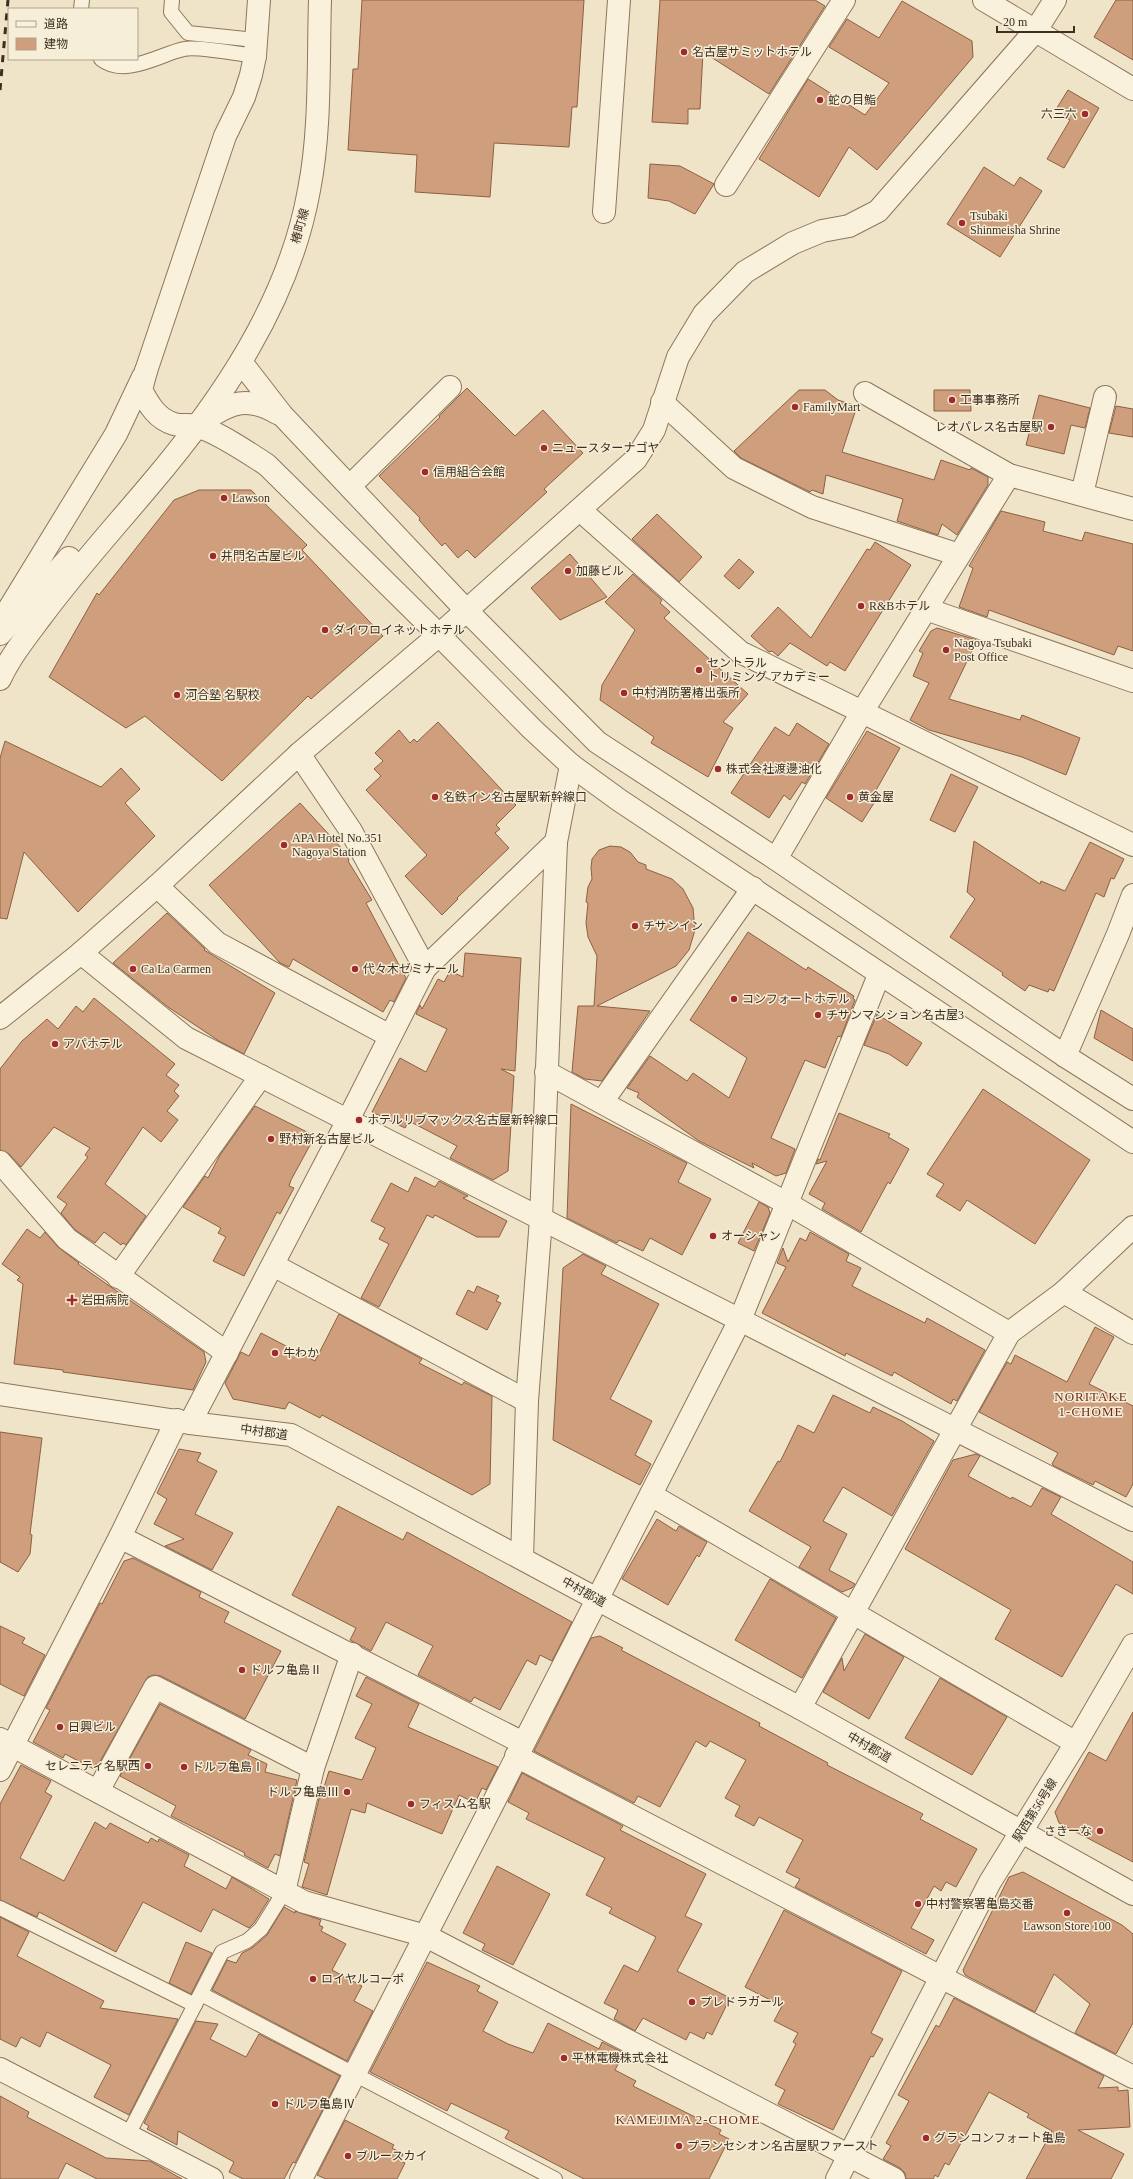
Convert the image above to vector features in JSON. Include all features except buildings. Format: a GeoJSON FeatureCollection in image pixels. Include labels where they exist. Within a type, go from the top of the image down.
{"type":"FeatureCollection","features":[{"type":"Feature","properties":{"kind":"street"},"geometry":{"type":"LineString","coordinates":[[259,0],[251,75],[244,96],[225,136],[146,371],[141,390],[150,406],[161,418],[175,425],[196,426],[243,449],[267,465],[440,634],[532,729],[571,765],[619,800],[753,888],[879,975],[1133,1142]]}},
{"type":"Feature","properties":{"kind":"street","name":"椿町線"},"geometry":{"type":"LineString","coordinates":[[0,679],[29,633],[65,585],[176,454],[241,362],[262,325],[278,290],[296,242],[309,191],[315,142],[320,0]]}},
{"type":"Feature","properties":{"kind":"street"},"geometry":{"type":"LineString","coordinates":[[604,212],[619,0]]}},
{"type":"Feature","properties":{"kind":"street"},"geometry":{"type":"LineString","coordinates":[[726,185],[844,0]]}},
{"type":"Feature","properties":{"kind":"street"},"geometry":{"type":"LineString","coordinates":[[984,0],[1133,89]]}},
{"type":"Feature","properties":{"kind":"street"},"geometry":{"type":"LineString","coordinates":[[0,1018],[81,953],[157,886],[299,754],[440,634],[636,459],[654,430],[678,357],[704,314],[745,272],[793,243],[822,231],[849,226],[878,211],[1036,30],[1055,0]]}},
{"type":"Feature","properties":{"kind":"street"},"geometry":{"type":"LineString","coordinates":[[241,362],[282,415],[466,610],[597,742],[776,858],[1065,1056],[1133,1099]]}},
{"type":"Feature","properties":{"kind":"street"},"geometry":{"type":"LineString","coordinates":[[0,624],[19,589],[116,434],[146,371]]}},
{"type":"Feature","properties":{"kind":"street"},"geometry":{"type":"LineString","coordinates":[[350,486],[450,387]]}},
{"type":"Feature","properties":{"kind":"street"},"geometry":{"type":"LineString","coordinates":[[865,393],[1009,475],[1133,509]]}},
{"type":"Feature","properties":{"kind":"street"},"geometry":{"type":"LineString","coordinates":[[1082,494],[1105,397]]}},
{"type":"Feature","properties":{"kind":"street"},"geometry":{"type":"LineString","coordinates":[[0,634],[122,500],[147,476],[164,445],[219,410],[236,404],[250,401],[264,405],[282,415]]}},
{"type":"Feature","properties":{"kind":"street"},"geometry":{"type":"LineString","coordinates":[[662,402],[734,468],[812,507],[958,556]]}},
{"type":"Feature","properties":{"kind":"street"},"geometry":{"type":"LineString","coordinates":[[776,858],[862,712],[1009,475]]}},
{"type":"Feature","properties":{"kind":"street"},"geometry":{"type":"LineString","coordinates":[[580,510],[740,652],[1133,845]]}},
{"type":"Feature","properties":{"kind":"street"},"geometry":{"type":"LineString","coordinates":[[926,609],[1133,681]]}},
{"type":"Feature","properties":{"kind":"street"},"geometry":{"type":"LineString","coordinates":[[299,754],[351,831],[425,968]]}},
{"type":"Feature","properties":{"kind":"street"},"geometry":{"type":"LineString","coordinates":[[522,1558],[527,1401],[541,1219],[556,842],[571,765]]}},
{"type":"Feature","properties":{"kind":"street"},"geometry":{"type":"LineString","coordinates":[[0,1770],[6,1742],[184,1422],[227,1353],[425,968],[556,842]]}},
{"type":"Feature","properties":{"kind":"street"},"geometry":{"type":"LineString","coordinates":[[157,886],[217,943],[390,1036]]}},
{"type":"Feature","properties":{"kind":"street"},"geometry":{"type":"LineString","coordinates":[[602,1102],[753,888]]}},
{"type":"Feature","properties":{"kind":"street"},"geometry":{"type":"LineString","coordinates":[[1065,1056],[1126,939],[1133,895]]}},
{"type":"Feature","properties":{"kind":"street"},"geometry":{"type":"LineString","coordinates":[[81,953],[186,1038],[1133,1520]]}},
{"type":"Feature","properties":{"kind":"street"},"geometry":{"type":"LineString","coordinates":[[301,2179],[426,1936],[519,1749],[740,1320],[879,975]]}},
{"type":"Feature","properties":{"kind":"street"},"geometry":{"type":"LineString","coordinates":[[546,1072],[788,1204],[1009,1333]]}},
{"type":"Feature","properties":{"kind":"street"},"geometry":{"type":"LineString","coordinates":[[118,1277],[261,1076]]}},
{"type":"Feature","properties":{"kind":"street"},"geometry":{"type":"LineString","coordinates":[[0,1162],[66,1239],[227,1353]]}},
{"type":"Feature","properties":{"kind":"street"},"geometry":{"type":"LineString","coordinates":[[800,1708],[1009,1333],[1064,1292],[1133,1227]]}},
{"type":"Feature","properties":{"kind":"street"},"geometry":{"type":"LineString","coordinates":[[273,1265],[527,1401]]}},
{"type":"Feature","properties":{"kind":"street"},"geometry":{"type":"LineString","coordinates":[[1064,1292],[1133,1332]]}},
{"type":"Feature","properties":{"kind":"street","name":"中村郡道"},"geometry":{"type":"LineString","coordinates":[[0,1394],[184,1422],[291,1435],[800,1708],[1020,1833],[1133,1894]]}},
{"type":"Feature","properties":{"kind":"street"},"geometry":{"type":"LineString","coordinates":[[651,1495],[1076,1743]]}},
{"type":"Feature","properties":{"kind":"street"},"geometry":{"type":"LineString","coordinates":[[120,1537],[352,1654],[519,1749],[941,1978],[1133,2077]]}},
{"type":"Feature","properties":{"kind":"street"},"geometry":{"type":"LineString","coordinates":[[284,1892],[313,1768],[352,1654]]}},
{"type":"Feature","properties":{"kind":"street","name":"駅西第56号線"},"geometry":{"type":"LineString","coordinates":[[837,2179],[990,1882],[1130,1658]]}},
{"type":"Feature","properties":{"kind":"street"},"geometry":{"type":"LineString","coordinates":[[98,1792],[155,1687],[313,1768]]}},
{"type":"Feature","properties":{"kind":"street"},"geometry":{"type":"LineString","coordinates":[[6,1742],[304,1902],[426,1936],[894,2179]]}},
{"type":"Feature","properties":{"kind":"street"},"geometry":{"type":"LineString","coordinates":[[0,2068],[212,2179]]}},
{"type":"Feature","properties":{"kind":"lane"},"geometry":{"type":"LineString","coordinates":[[172,0],[171,12],[188,33],[255,48]]}},
{"type":"Feature","properties":{"kind":"lane"},"geometry":{"type":"LineString","coordinates":[[104,60],[119,66],[134,65],[186,48],[255,48]]}},
{"type":"Feature","properties":{"kind":"lane"},"geometry":{"type":"LineString","coordinates":[[128,2135],[222,1952],[247,1940],[261,1929],[284,1892]]}},
{"type":"Feature","properties":{"kind":"lane"},"geometry":{"type":"LineString","coordinates":[[0,1908],[355,2075],[555,2179]]}},
{"type":"Feature","properties":{"kind":"railway"},"geometry":{"type":"LineString","coordinates":[[0,90],[8,0]]}},
{"type":"Feature","properties":{"kind":"place","name":"名古屋サミットホテル"},"geometry":{"type":"Point","coordinates":[684,52]}},
{"type":"Feature","properties":{"kind":"place","name":"蛇の目鮨"},"geometry":{"type":"Point","coordinates":[820,100]}},
{"type":"Feature","properties":{"kind":"place","name":"六三六"},"geometry":{"type":"Point","coordinates":[1085,114]}},
{"type":"Feature","properties":{"kind":"place","name":"Tsubaki Shinmeisha Shrine"},"geometry":{"type":"Point","coordinates":[962,223]}},
{"type":"Feature","properties":{"kind":"place","name":"工事事務所"},"geometry":{"type":"Point","coordinates":[952,400]}},
{"type":"Feature","properties":{"kind":"place","name":"FamilyMart"},"geometry":{"type":"Point","coordinates":[795,407]}},
{"type":"Feature","properties":{"kind":"place","name":"レオパレス名古屋駅"},"geometry":{"type":"Point","coordinates":[1051,427]}},
{"type":"Feature","properties":{"kind":"place","name":"ニュースターナゴヤ"},"geometry":{"type":"Point","coordinates":[544,448]}},
{"type":"Feature","properties":{"kind":"place","name":"信用組合会館"},"geometry":{"type":"Point","coordinates":[425,472]}},
{"type":"Feature","properties":{"kind":"place","name":"Lawson"},"geometry":{"type":"Point","coordinates":[224,498]}},
{"type":"Feature","properties":{"kind":"place","name":"井門名古屋ビル"},"geometry":{"type":"Point","coordinates":[213,556]}},
{"type":"Feature","properties":{"kind":"place","name":"加藤ビル"},"geometry":{"type":"Point","coordinates":[568,571]}},
{"type":"Feature","properties":{"kind":"place","name":"R&Bホテル"},"geometry":{"type":"Point","coordinates":[861,606]}},
{"type":"Feature","properties":{"kind":"place","name":"ダイワロイネットホテル"},"geometry":{"type":"Point","coordinates":[325,630]}},
{"type":"Feature","properties":{"kind":"place","name":"Nagoya Tsubaki Post Office"},"geometry":{"type":"Point","coordinates":[946,650]}},
{"type":"Feature","properties":{"kind":"place","name":"セントラル トリミング アカデミー"},"geometry":{"type":"Point","coordinates":[699,670]}},
{"type":"Feature","properties":{"kind":"place","name":"中村消防署椿出張所"},"geometry":{"type":"Point","coordinates":[624,693]}},
{"type":"Feature","properties":{"kind":"place","name":"河合塾 名駅校"},"geometry":{"type":"Point","coordinates":[177,695]}},
{"type":"Feature","properties":{"kind":"place","name":"株式会社渡邊油化"},"geometry":{"type":"Point","coordinates":[718,769]}},
{"type":"Feature","properties":{"kind":"place","name":"名鉄イン名古屋駅新幹線口"},"geometry":{"type":"Point","coordinates":[435,797]}},
{"type":"Feature","properties":{"kind":"place","name":"黄金屋"},"geometry":{"type":"Point","coordinates":[850,797]}},
{"type":"Feature","properties":{"kind":"place","name":"APA Hotel No.351 Nagoya Station"},"geometry":{"type":"Point","coordinates":[284,845]}},
{"type":"Feature","properties":{"kind":"place","name":"チサンイン"},"geometry":{"type":"Point","coordinates":[635,926]}},
{"type":"Feature","properties":{"kind":"place","name":"Ca La Carmen"},"geometry":{"type":"Point","coordinates":[133,969]}},
{"type":"Feature","properties":{"kind":"place","name":"代々木ゼミナール"},"geometry":{"type":"Point","coordinates":[355,969]}},
{"type":"Feature","properties":{"kind":"place","name":"コンフォートホテル"},"geometry":{"type":"Point","coordinates":[734,999]}},
{"type":"Feature","properties":{"kind":"place","name":"チサンマンション名古屋3"},"geometry":{"type":"Point","coordinates":[818,1015]}},
{"type":"Feature","properties":{"kind":"place","name":"アパホテル"},"geometry":{"type":"Point","coordinates":[55,1044]}},
{"type":"Feature","properties":{"kind":"place","name":"ホテルリブマックス名古屋新幹線口"},"geometry":{"type":"Point","coordinates":[359,1120]}},
{"type":"Feature","properties":{"kind":"place","name":"野村新名古屋ビル"},"geometry":{"type":"Point","coordinates":[271,1139]}},
{"type":"Feature","properties":{"kind":"place","name":"オーシャン"},"geometry":{"type":"Point","coordinates":[713,1236]}},
{"type":"Feature","properties":{"kind":"place","name":"岩田病院"},"geometry":{"type":"Point","coordinates":[72,1300]}},
{"type":"Feature","properties":{"kind":"place","name":"牛わか"},"geometry":{"type":"Point","coordinates":[275,1353]}},
{"type":"Feature","properties":{"kind":"place","name":"ドルフ亀島Ⅱ"},"geometry":{"type":"Point","coordinates":[242,1670]}},
{"type":"Feature","properties":{"kind":"place","name":"日興ビル"},"geometry":{"type":"Point","coordinates":[60,1727]}},
{"type":"Feature","properties":{"kind":"place","name":"セレニティ名駅西"},"geometry":{"type":"Point","coordinates":[148,1766]}},
{"type":"Feature","properties":{"kind":"place","name":"ドルフ亀島Ⅰ"},"geometry":{"type":"Point","coordinates":[184,1767]}},
{"type":"Feature","properties":{"kind":"place","name":"ドルフ亀島Ⅲ"},"geometry":{"type":"Point","coordinates":[347,1792]}},
{"type":"Feature","properties":{"kind":"place","name":"フィスム名駅"},"geometry":{"type":"Point","coordinates":[411,1804]}},
{"type":"Feature","properties":{"kind":"place","name":"さきーな"},"geometry":{"type":"Point","coordinates":[1100,1831]}},
{"type":"Feature","properties":{"kind":"place","name":"中村警察署亀島交番"},"geometry":{"type":"Point","coordinates":[918,1904]}},
{"type":"Feature","properties":{"kind":"place","name":"Lawson Store 100"},"geometry":{"type":"Point","coordinates":[1067,1913]}},
{"type":"Feature","properties":{"kind":"place","name":"ロイヤルコーポ"},"geometry":{"type":"Point","coordinates":[313,1979]}},
{"type":"Feature","properties":{"kind":"place","name":"プレドラガール"},"geometry":{"type":"Point","coordinates":[692,2002]}},
{"type":"Feature","properties":{"kind":"place","name":"平林電機株式会社"},"geometry":{"type":"Point","coordinates":[564,2058]}},
{"type":"Feature","properties":{"kind":"place","name":"ドルフ亀島Ⅳ"},"geometry":{"type":"Point","coordinates":[275,2104]}},
{"type":"Feature","properties":{"kind":"place","name":"グランコンフォート亀島"},"geometry":{"type":"Point","coordinates":[926,2138]}},
{"type":"Feature","properties":{"kind":"place","name":"プランセシオン名古屋駅ファースト"},"geometry":{"type":"Point","coordinates":[679,2146]}},
{"type":"Feature","properties":{"kind":"place","name":"ブルースカイ"},"geometry":{"type":"Point","coordinates":[348,2156]}},
{"type":"Feature","properties":{"kind":"district","name":"NORITAKE 1-CHOME"},"geometry":{"type":"Point","coordinates":[1091,1404]}},
{"type":"Feature","properties":{"kind":"district","name":"KAMEJIMA 2-CHOME"},"geometry":{"type":"Point","coordinates":[688,2119]}}]}
